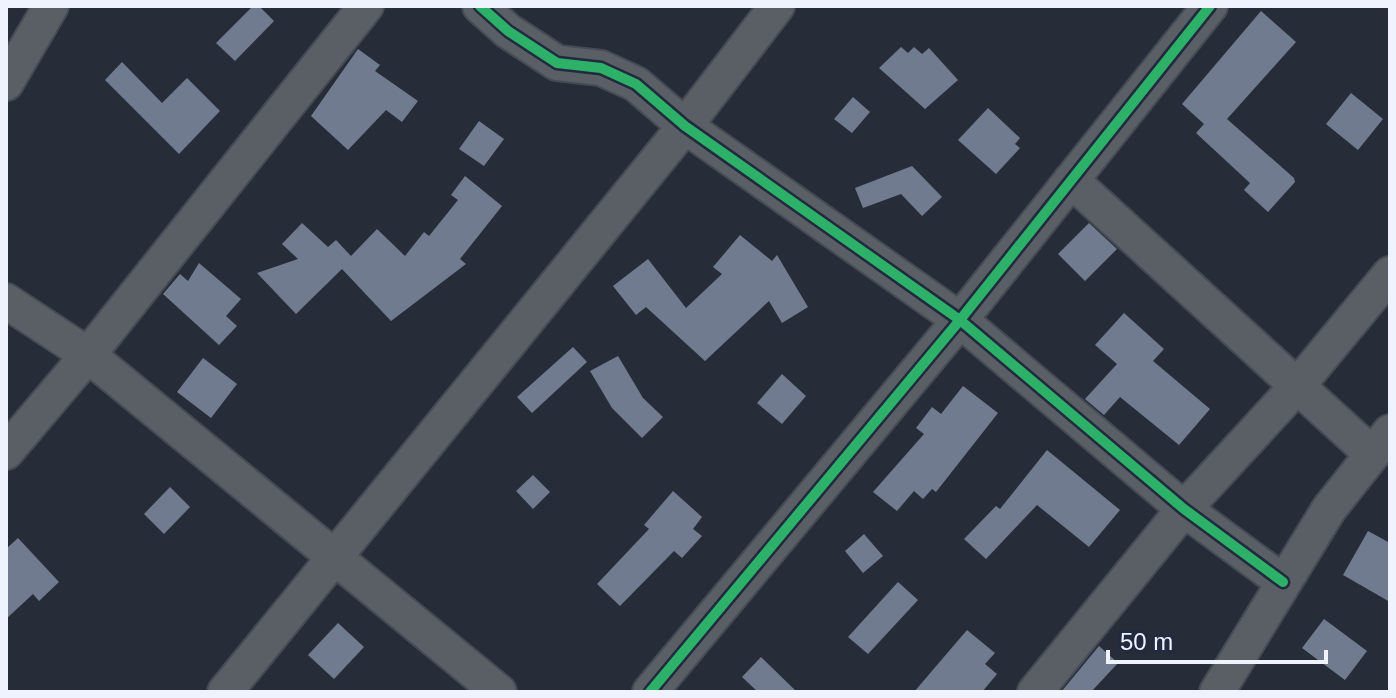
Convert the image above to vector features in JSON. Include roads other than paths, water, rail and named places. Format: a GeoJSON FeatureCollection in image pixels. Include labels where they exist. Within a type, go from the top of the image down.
{"type":"FeatureCollection","features":[{"type":"Feature","properties":{"kind":"street"},"geometry":{"type":"LineString","coordinates":[[6,83],[51,6]]}},
{"type":"Feature","properties":{"kind":"street"},"geometry":{"type":"LineString","coordinates":[[6,452],[88,355],[366,6]]}},
{"type":"Feature","properties":{"kind":"street"},"geometry":{"type":"LineString","coordinates":[[480,6],[508,31],[557,63],[601,68],[636,84],[685,126],[960,320],[1184,509],[1283,582]]}},
{"type":"Feature","properties":{"kind":"street"},"geometry":{"type":"LineString","coordinates":[[225,692],[685,126],[777,6]]}},
{"type":"Feature","properties":{"kind":"street"},"geometry":{"type":"LineString","coordinates":[[650,692],[960,320],[1210,6]]}},
{"type":"Feature","properties":{"kind":"street"},"geometry":{"type":"LineString","coordinates":[[1071,180],[1299,384],[1381,443],[1329,509],[1217,692]]}},
{"type":"Feature","properties":{"kind":"street"},"geometry":{"type":"LineString","coordinates":[[1035,692],[1184,509],[1299,384],[1390,274]]}},
{"type":"Feature","properties":{"kind":"street"},"geometry":{"type":"LineString","coordinates":[[6,301],[88,355],[499,692]]}}]}
